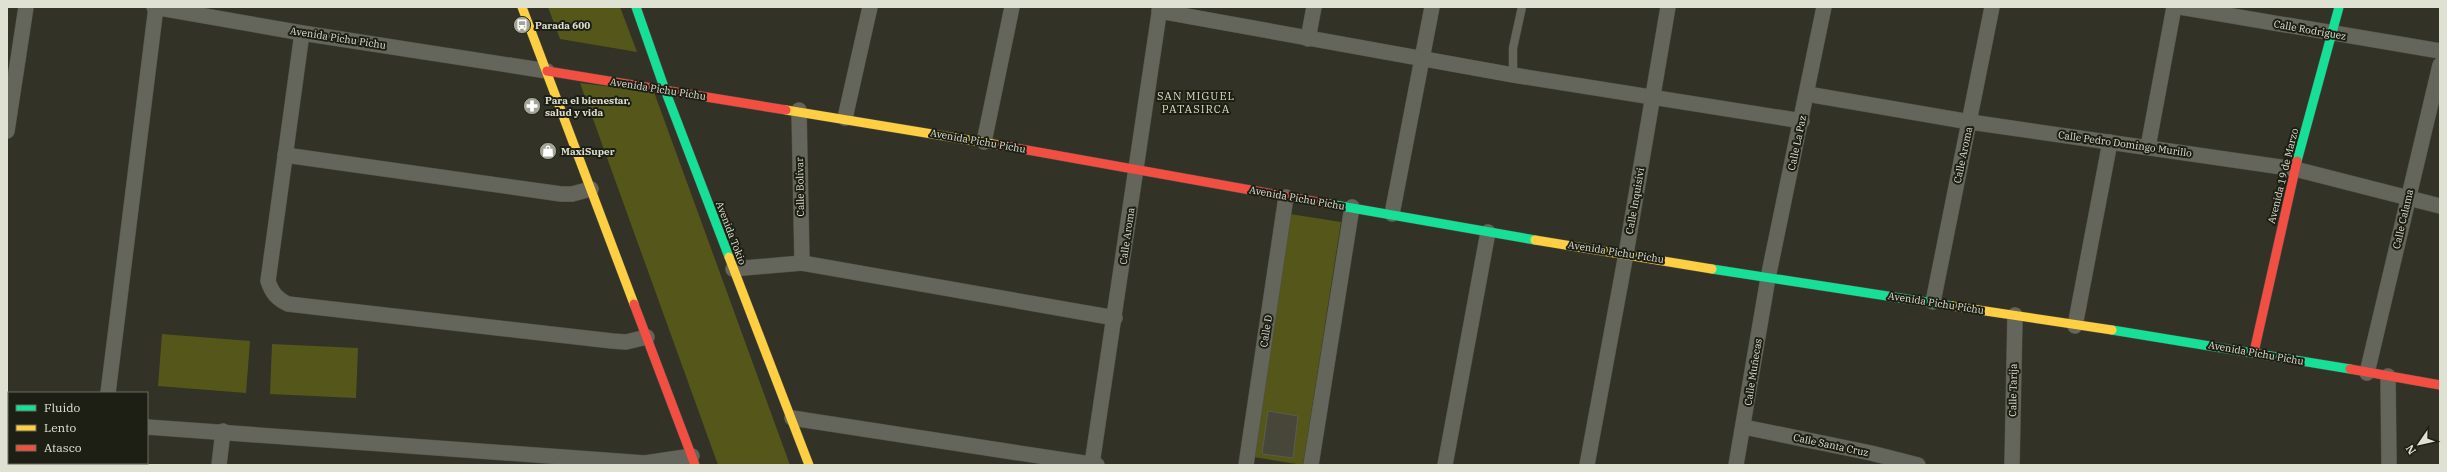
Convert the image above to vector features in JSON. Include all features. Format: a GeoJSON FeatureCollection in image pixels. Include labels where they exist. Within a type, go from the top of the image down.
{"type":"FeatureCollection","features":[{"type":"Feature","properties":{"kind":"street"},"geometry":{"type":"LineString","coordinates":[[7,131],[26,7]]}},
{"type":"Feature","properties":{"kind":"street"},"geometry":{"type":"LineString","coordinates":[[108,392],[155,7]]}},
{"type":"Feature","properties":{"kind":"street","name":"Avenida Pichu Pichu"},"geometry":{"type":"LineString","coordinates":[[155,7],[302,33],[799,110],[1488,232],[1768,278],[1933,302],[2075,326],[2254,352],[2367,374],[2440,385]]}},
{"type":"Feature","properties":{"kind":"street"},"geometry":{"type":"LineString","coordinates":[[148,427],[223,431],[645,463],[693,460],[648,337],[522,7]]}},
{"type":"Feature","properties":{"kind":"street","name":"Avenida Tokio"},"geometry":{"type":"LineString","coordinates":[[636,7],[665,90],[733,269],[810,465]]}},
{"type":"Feature","properties":{"kind":"street"},"geometry":{"type":"LineString","coordinates":[[845,118],[870,7]]}},
{"type":"Feature","properties":{"kind":"street"},"geometry":{"type":"LineString","coordinates":[[984,142],[1012,7]]}},
{"type":"Feature","properties":{"kind":"street"},"geometry":{"type":"LineString","coordinates":[[1308,39],[1314,7]]}},
{"type":"Feature","properties":{"kind":"street"},"geometry":{"type":"LineString","coordinates":[[1392,214],[1432,7]]}},
{"type":"Feature","properties":{"kind":"street","name":"Calle Inquisivi"},"geometry":{"type":"LineString","coordinates":[[1587,465],[1626,254],[1668,7]]}},
{"type":"Feature","properties":{"kind":"street","name":"Calle La Paz"},"geometry":{"type":"LineString","coordinates":[[1768,278],[1802,121],[1824,7]]}},
{"type":"Feature","properties":{"kind":"street","name":"Calle Aroma"},"geometry":{"type":"LineString","coordinates":[[1933,302],[1992,7]]}},
{"type":"Feature","properties":{"kind":"street"},"geometry":{"type":"LineString","coordinates":[[2148,147],[2174,7]]}},
{"type":"Feature","properties":{"kind":"street","name":"Calle Rodriguez"},"geometry":{"type":"LineString","coordinates":[[2180,7],[2440,51]]}},
{"type":"Feature","properties":{"kind":"street","name":"Avenida 19 de Marzo"},"geometry":{"type":"LineString","coordinates":[[2254,352],[2295,169],[2333,34],[2339,7]]}},
{"type":"Feature","properties":{"kind":"street"},"geometry":{"type":"LineString","coordinates":[[1160,9],[1308,39],[1513,75],[1653,96],[1802,121]]}},
{"type":"Feature","properties":{"kind":"street","name":"Calle Aroma"},"geometry":{"type":"LineString","coordinates":[[1094,465],[1114,318],[1160,9]]}},
{"type":"Feature","properties":{"kind":"street"},"geometry":{"type":"LineString","coordinates":[[302,33],[268,281],[271,290],[279,300],[288,304],[612,341],[626,342],[648,337]]}},
{"type":"Feature","properties":{"kind":"street","name":"Calle Calama"},"geometry":{"type":"LineString","coordinates":[[2367,374],[2440,65]]}},
{"type":"Feature","properties":{"kind":"street","name":"Calle Pedro Domingo Murillo"},"geometry":{"type":"LineString","coordinates":[[1807,94],[1970,122],[2295,169],[2440,206]]}},
{"type":"Feature","properties":{"kind":"street","name":"Calle Bolívar"},"geometry":{"type":"LineString","coordinates":[[799,110],[802,264]]}},
{"type":"Feature","properties":{"kind":"street"},"geometry":{"type":"LineString","coordinates":[[2075,326],[2110,142]]}},
{"type":"Feature","properties":{"kind":"street"},"geometry":{"type":"LineString","coordinates":[[285,155],[561,194],[572,194],[591,189]]}},
{"type":"Feature","properties":{"kind":"street","name":"Calle D"},"geometry":{"type":"LineString","coordinates":[[1246,465],[1286,197]]}},
{"type":"Feature","properties":{"kind":"street"},"geometry":{"type":"LineString","coordinates":[[1311,465],[1352,207]]}},
{"type":"Feature","properties":{"kind":"street"},"geometry":{"type":"LineString","coordinates":[[1445,465],[1488,232]]}},
{"type":"Feature","properties":{"kind":"street"},"geometry":{"type":"LineString","coordinates":[[733,269],[802,264],[1114,318]]}},
{"type":"Feature","properties":{"kind":"street","name":"Calle Muñecas"},"geometry":{"type":"LineString","coordinates":[[1736,465],[1744,427],[1768,278]]}},
{"type":"Feature","properties":{"kind":"street","name":"Calle Tarija"},"geometry":{"type":"LineString","coordinates":[[2012,465],[2015,315]]}},
{"type":"Feature","properties":{"kind":"street"},"geometry":{"type":"LineString","coordinates":[[2388,376],[2389,465]]}},
{"type":"Feature","properties":{"kind":"street"},"geometry":{"type":"LineString","coordinates":[[792,418],[1094,465]]}},
{"type":"Feature","properties":{"kind":"street","name":"Calle Santa Cruz"},"geometry":{"type":"LineString","coordinates":[[1744,427],[1871,459],[1918,465]]}},
{"type":"Feature","properties":{"kind":"street"},"geometry":{"type":"LineString","coordinates":[[219,465],[223,431]]}},
{"type":"Feature","properties":{"kind":"lane"},"geometry":{"type":"LineString","coordinates":[[1513,75],[1513,48],[1522,7]]}},
{"type":"Feature","properties":{"kind":"shaded area"},"geometry":{"type":"Polygon","coordinates":[[[548,7],[620,7],[637,52],[560,39],[548,7]]]}},
{"type":"Feature","properties":{"kind":"shaded area"},"geometry":{"type":"Polygon","coordinates":[[[580,83],[654,92],[790,465],[718,465],[580,83]]]}},
{"type":"Feature","properties":{"kind":"shaded area"},"geometry":{"type":"Polygon","coordinates":[[[1290,214],[1341,222],[1303,465],[1253,457],[1290,214]]]}},
{"type":"Feature","properties":{"kind":"shaded area"},"geometry":{"type":"Polygon","coordinates":[[[162,334],[250,341],[246,393],[158,386],[162,334]]]}},
{"type":"Feature","properties":{"kind":"shaded area"},"geometry":{"type":"Polygon","coordinates":[[[272,344],[358,348],[356,398],[270,394],[272,344]]]}},
{"type":"Feature","properties":{"kind":"building"},"geometry":{"type":"Polygon","coordinates":[[[1268,411],[1298,416],[1293,458],[1262,454],[1268,411]]]}},
{"type":"Feature","properties":{"kind":"traffic: fast"},"geometry":{"type":"LineString","coordinates":[[636,7],[665,90],[729,257]]}},
{"type":"Feature","properties":{"kind":"traffic: fast"},"geometry":{"type":"LineString","coordinates":[[2297,161],[2339,7]]}},
{"type":"Feature","properties":{"kind":"traffic: fast"},"geometry":{"type":"LineString","coordinates":[[1329,204],[1535,240]]}},
{"type":"Feature","properties":{"kind":"traffic: fast"},"geometry":{"type":"LineString","coordinates":[[1712,269],[1952,306]]}},
{"type":"Feature","properties":{"kind":"traffic: fast"},"geometry":{"type":"LineString","coordinates":[[2112,330],[2350,369]]}},
{"type":"Feature","properties":{"kind":"traffic: slow"},"geometry":{"type":"LineString","coordinates":[[522,7],[634,304]]}},
{"type":"Feature","properties":{"kind":"traffic: slow"},"geometry":{"type":"LineString","coordinates":[[786,110],[999,145]]}},
{"type":"Feature","properties":{"kind":"traffic: slow"},"geometry":{"type":"LineString","coordinates":[[1535,240],[1712,269]]}},
{"type":"Feature","properties":{"kind":"traffic: slow"},"geometry":{"type":"LineString","coordinates":[[729,257],[809,465]]}},
{"type":"Feature","properties":{"kind":"traffic: slow"},"geometry":{"type":"LineString","coordinates":[[1952,306],[2112,330]]}},
{"type":"Feature","properties":{"kind":"traffic: jam"},"geometry":{"type":"LineString","coordinates":[[547,71],[786,110]]}},
{"type":"Feature","properties":{"kind":"traffic: jam"},"geometry":{"type":"LineString","coordinates":[[999,145],[1329,204]]}},
{"type":"Feature","properties":{"kind":"traffic: jam"},"geometry":{"type":"LineString","coordinates":[[2254,352],[2297,161]]}},
{"type":"Feature","properties":{"kind":"traffic: jam"},"geometry":{"type":"LineString","coordinates":[[634,304],[695,465]]}},
{"type":"Feature","properties":{"kind":"traffic: jam"},"geometry":{"type":"LineString","coordinates":[[2350,369],[2440,385]]}},
{"type":"Feature","properties":{"kind":"place","name":"Parada 600"},"geometry":{"type":"Point","coordinates":[522,25]}},
{"type":"Feature","properties":{"kind":"place","name":"Para el bienestar, salud y vida"},"geometry":{"type":"Point","coordinates":[532,106]}},
{"type":"Feature","properties":{"kind":"place","name":"MaxiSuper"},"geometry":{"type":"Point","coordinates":[548,151]}},
{"type":"Feature","properties":{"kind":"district","name":"SAN MIGUEL PATASIRCA"},"geometry":{"type":"Point","coordinates":[1196,102]}}]}
